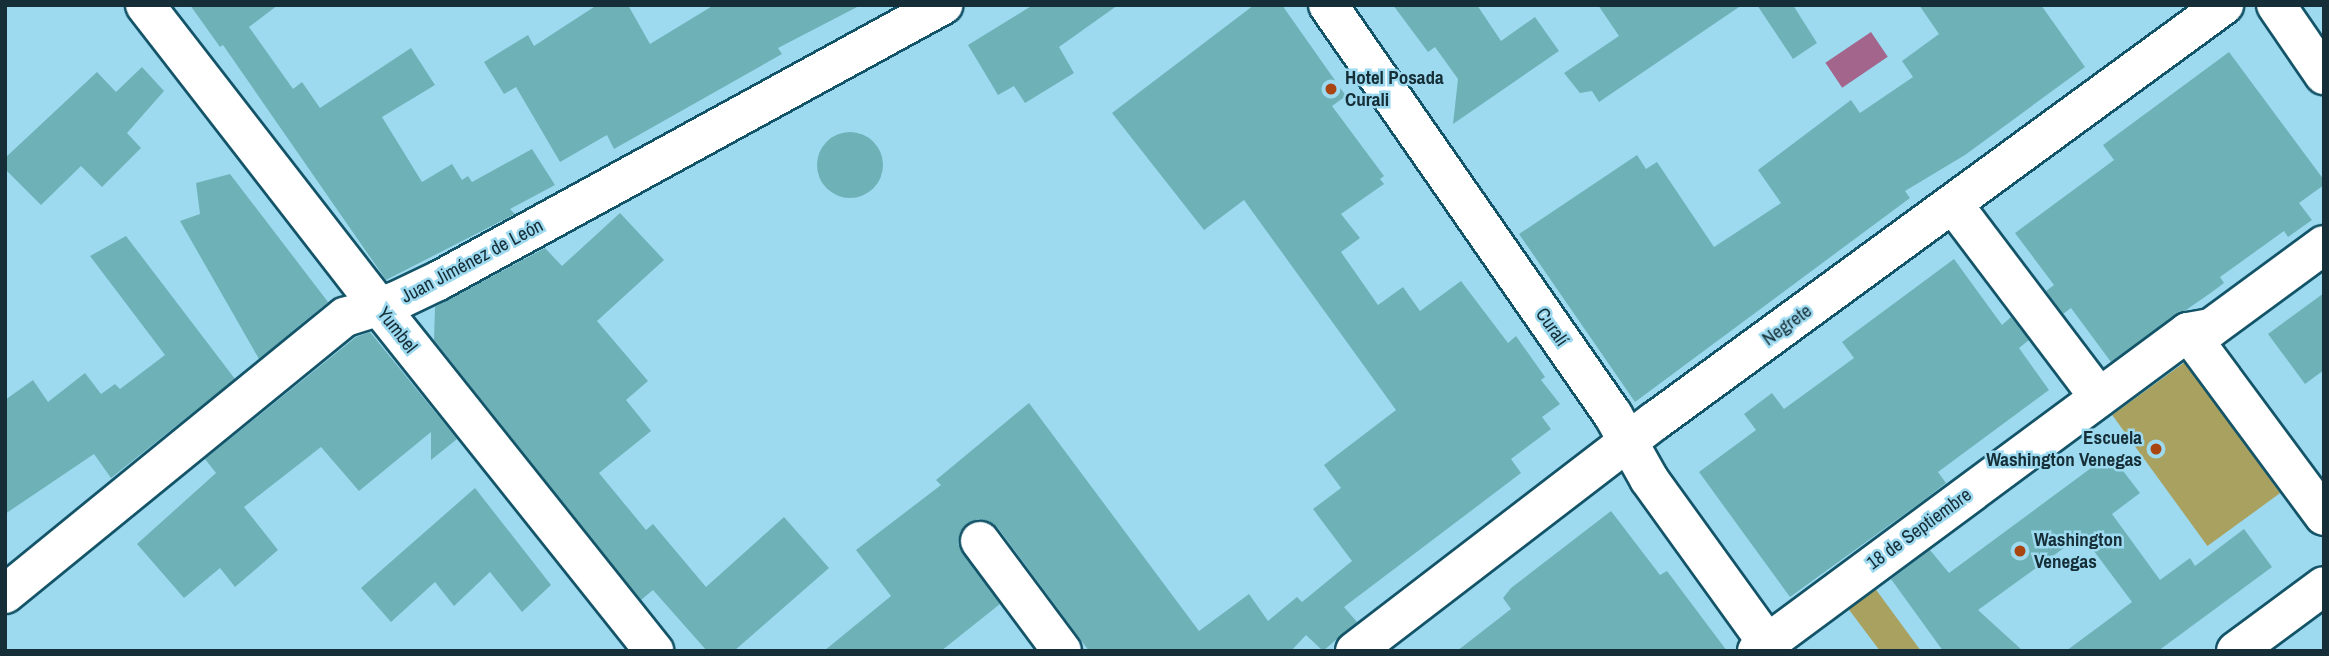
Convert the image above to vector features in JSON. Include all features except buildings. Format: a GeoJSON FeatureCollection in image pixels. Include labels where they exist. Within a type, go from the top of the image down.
{"type":"FeatureCollection","features":[{"type":"Feature","properties":{"kind":"street","name":"Yumbel"},"geometry":{"type":"LineString","coordinates":[[145,5],[378,305],[654,651]]}},
{"type":"Feature","properties":{"kind":"street","name":"Juan Jiménez de León"},"geometry":{"type":"LineString","coordinates":[[5,594],[345,317],[438,281],[943,5]]}},
{"type":"Feature","properties":{"kind":"street","name":"Curalí"},"geometry":{"type":"LineString","coordinates":[[1328,5],[1766,648]]}},
{"type":"Feature","properties":{"kind":"street","name":"Negrete"},"geometry":{"type":"LineString","coordinates":[[1355,651],[1628,442],[2224,5]]}},
{"type":"Feature","properties":{"kind":"street"},"geometry":{"type":"LineString","coordinates":[[2276,5],[2324,75]]}},
{"type":"Feature","properties":{"kind":"street"},"geometry":{"type":"LineString","coordinates":[[1954,204],[2099,397]]}},
{"type":"Feature","properties":{"kind":"street","name":"18 de Septiembre"},"geometry":{"type":"LineString","coordinates":[[1766,648],[2188,332],[2211,328],[2324,245]]}},
{"type":"Feature","properties":{"kind":"street"},"geometry":{"type":"LineString","coordinates":[[2188,332],[2324,516]]}},
{"type":"Feature","properties":{"kind":"street"},"geometry":{"type":"LineString","coordinates":[[980,541],[1062,651]]}},
{"type":"Feature","properties":{"kind":"street"},"geometry":{"type":"LineString","coordinates":[[2236,651],[2324,586]]}},
{"type":"Feature","properties":{"kind":"shaded area"},"geometry":{"type":"Polygon","coordinates":[[[1871,32],[1888,57],[1842,88],[1825,63],[1871,32]]]}},
{"type":"Feature","properties":{"kind":"shaded area"},"geometry":{"type":"Polygon","coordinates":[[[2185,362],[2280,493],[2207,546],[2112,415],[2185,362]]]}},
{"type":"Feature","properties":{"kind":"shaded area"},"geometry":{"type":"Polygon","coordinates":[[[1874,587],[1921,651],[1880,651],[1847,607],[1874,587]]]}},
{"type":"Feature","properties":{"kind":"place","name":"Hotel Posada Curali"},"geometry":{"type":"Point","coordinates":[1331,89]}},
{"type":"Feature","properties":{"kind":"place","name":"Escuela Washington Venegas"},"geometry":{"type":"Point","coordinates":[2156,449]}},
{"type":"Feature","properties":{"kind":"place","name":"Washington Venegas"},"geometry":{"type":"Point","coordinates":[2020,551]}}]}
